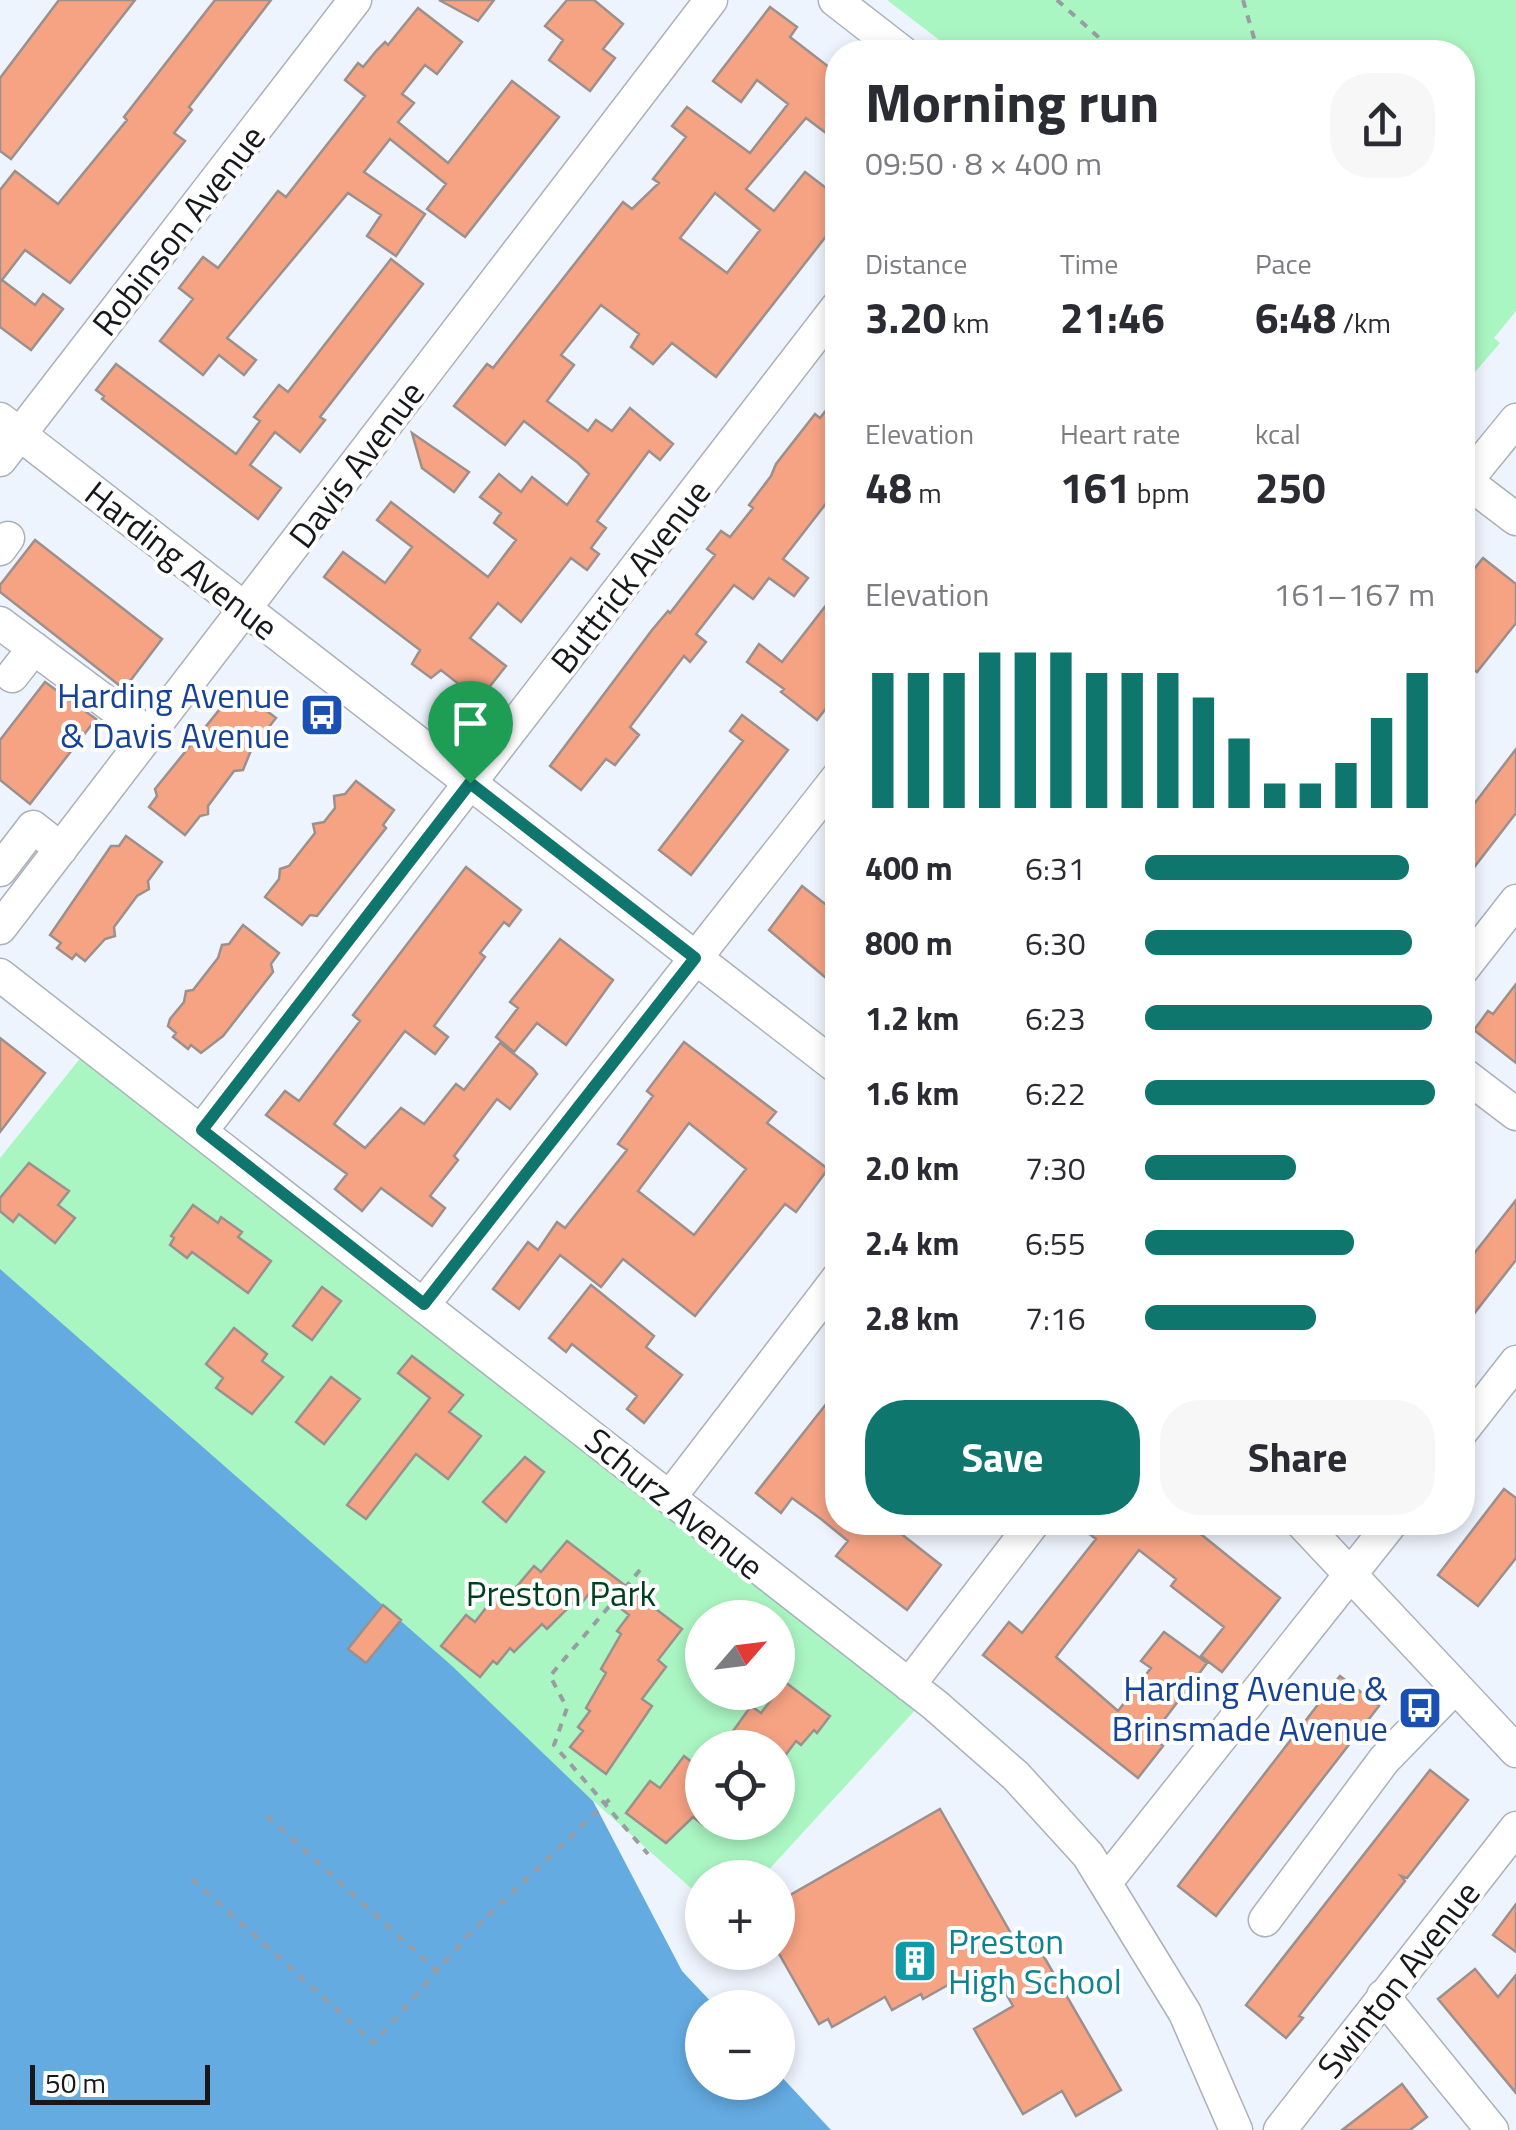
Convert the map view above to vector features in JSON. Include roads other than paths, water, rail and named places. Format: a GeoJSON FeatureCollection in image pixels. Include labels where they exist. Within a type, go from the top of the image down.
{"type":"FeatureCollection","features":[{"type":"Feature","properties":{"kind":"street","name":"Robinson Avenue"},"geometry":{"type":"LineString","coordinates":[[7,438],[355,0]]}},
{"type":"Feature","properties":{"kind":"street","name":"Davis Avenue"},"geometry":{"type":"LineString","coordinates":[[0,928],[712,0]]}},
{"type":"Feature","properties":{"kind":"street"},"geometry":{"type":"LineString","coordinates":[[835,0],[887,40]]}},
{"type":"Feature","properties":{"kind":"street","name":"Buttrick Avenue"},"geometry":{"type":"LineString","coordinates":[[202,1130],[825,323]]}},
{"type":"Feature","properties":{"kind":"street"},"geometry":{"type":"LineString","coordinates":[[1475,469],[1516,420]]}},
{"type":"Feature","properties":{"kind":"street","name":"Harding Avenue"},"geometry":{"type":"LineString","coordinates":[[7,438],[245,609],[825,1058]]}},
{"type":"Feature","properties":{"kind":"street"},"geometry":{"type":"LineString","coordinates":[[1475,490],[1516,519]]}},
{"type":"Feature","properties":{"kind":"street"},"geometry":{"type":"LineString","coordinates":[[0,623],[149,734]]}},
{"type":"Feature","properties":{"kind":"street"},"geometry":{"type":"LineString","coordinates":[[12,676],[34,648]]}},
{"type":"Feature","properties":{"kind":"street"},"geometry":{"type":"LineString","coordinates":[[424,1304],[825,793]]}},
{"type":"Feature","properties":{"kind":"street"},"geometry":{"type":"LineString","coordinates":[[0,870],[34,827],[61,849]]}},
{"type":"Feature","properties":{"kind":"street"},"geometry":{"type":"LineString","coordinates":[[1475,953],[1516,901]]}},
{"type":"Feature","properties":{"kind":"street","name":"Schurz Avenue"},"geometry":{"type":"LineString","coordinates":[[4,987],[202,1130],[908,1685],[1016,1776],[1069,1832],[1106,1882],[1185,2013],[1236,2130]]}},
{"type":"Feature","properties":{"kind":"street"},"geometry":{"type":"LineString","coordinates":[[1475,1083],[1516,1114]]}},
{"type":"Feature","properties":{"kind":"street"},"geometry":{"type":"LineString","coordinates":[[670,1497],[825,1295]]}},
{"type":"Feature","properties":{"kind":"street"},"geometry":{"type":"LineString","coordinates":[[1475,1414],[1516,1362]]}},
{"type":"Feature","properties":{"kind":"street"},"geometry":{"type":"LineString","coordinates":[[908,1685],[1024,1535]]}},
{"type":"Feature","properties":{"kind":"street"},"geometry":{"type":"LineString","coordinates":[[1312,1535],[1516,1751]]}},
{"type":"Feature","properties":{"kind":"street"},"geometry":{"type":"LineString","coordinates":[[1106,1882],[1382,1535]]}},
{"type":"Feature","properties":{"kind":"street"},"geometry":{"type":"LineString","coordinates":[[1266,1920],[1384,1760],[1455,1686]]}},
{"type":"Feature","properties":{"kind":"street","name":"Swinton Avenue"},"geometry":{"type":"LineString","coordinates":[[1280,2130],[1516,1828]]}},
{"type":"Feature","properties":{"kind":"street"},"geometry":{"type":"LineString","coordinates":[[1383,1996],[1492,2130]]}},
{"type":"Feature","properties":{"kind":"water"},"geometry":{"type":"Polygon","coordinates":[[[0,1269],[451,1665],[593,1801],[682,1971],[700,1990],[685,1990],[685,2100],[795,2100],[795,2091],[831,2130],[0,2130],[0,1269]]]}},
{"type":"Feature","properties":{"kind":"place","name":"Harding Avenue & Davis Avenue"},"geometry":{"type":"Point","coordinates":[322,715]}},
{"type":"Feature","properties":{"kind":"place","name":"Harding Avenue & Brinsmade Avenue"},"geometry":{"type":"Point","coordinates":[1420,1708]}},
{"type":"Feature","properties":{"kind":"place","name":"Preston High School"},"geometry":{"type":"Point","coordinates":[915,1961]}},
{"type":"Feature","properties":{"kind":"park label","name":"Preston Park"},"geometry":{"type":"Point","coordinates":[561,1593]}}]}
